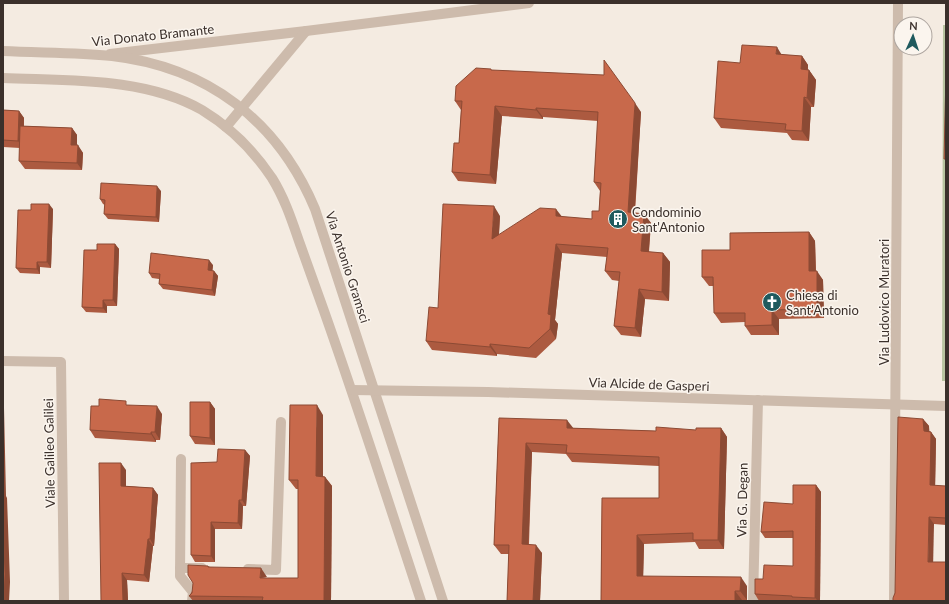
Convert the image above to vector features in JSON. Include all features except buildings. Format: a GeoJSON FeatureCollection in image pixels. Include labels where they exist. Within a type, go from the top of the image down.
{"type":"FeatureCollection","features":[{"type":"Feature","properties":{"kind":"street","name":"Via Donato Bramante"},"geometry":{"type":"LineString","coordinates":[[3,51],[98,56],[529,3]]}},
{"type":"Feature","properties":{"kind":"street","name":"Via Ludovico Muratori"},"geometry":{"type":"LineString","coordinates":[[894,601],[898,3]]}},
{"type":"Feature","properties":{"kind":"street"},"geometry":{"type":"LineString","coordinates":[[226,127],[306,31]]}},
{"type":"Feature","properties":{"kind":"street","name":"Via Antonio Gramsci"},"geometry":{"type":"LineString","coordinates":[[98,56],[135,60],[162,67],[182,74],[217,91],[242,108],[273,139],[299,175],[308,192],[317,216],[443,601]]}},
{"type":"Feature","properties":{"kind":"street"},"geometry":{"type":"LineString","coordinates":[[3,78],[109,83],[130,85],[153,90],[179,99],[202,110],[226,127],[259,161],[286,204],[352,390],[422,601]]}},
{"type":"Feature","properties":{"kind":"street","name":"Viale Galileo Galilei"},"geometry":{"type":"LineString","coordinates":[[3,361],[61,362],[64,601]]}},
{"type":"Feature","properties":{"kind":"street","name":"Via Alcide de Gasperi"},"geometry":{"type":"LineString","coordinates":[[352,390],[374,389],[946,406]]}},
{"type":"Feature","properties":{"kind":"street","name":"Via G. Degan"},"geometry":{"type":"LineString","coordinates":[[753,601],[758,400]]}},
{"type":"Feature","properties":{"kind":"street"},"geometry":{"type":"LineString","coordinates":[[236,569],[276,570],[281,422]]}},
{"type":"Feature","properties":{"kind":"street"},"geometry":{"type":"LineString","coordinates":[[181,459],[180,576],[193,592],[192,601]]}},
{"type":"Feature","properties":{"kind":"street"},"geometry":{"type":"LineString","coordinates":[[180,568],[212,568]]}},
{"type":"Feature","properties":{"kind":"green space"},"geometry":{"type":"Polygon","coordinates":[[[943,25],[946,25],[946,381],[942,381],[943,25]]]}},
{"type":"Feature","properties":{"kind":"place","name":"Condominio Sant'Antonio"},"geometry":{"type":"Point","coordinates":[618,219]}},
{"type":"Feature","properties":{"kind":"place","name":"Chiesa di Sant'Antonio"},"geometry":{"type":"Point","coordinates":[772,302]}}]}
